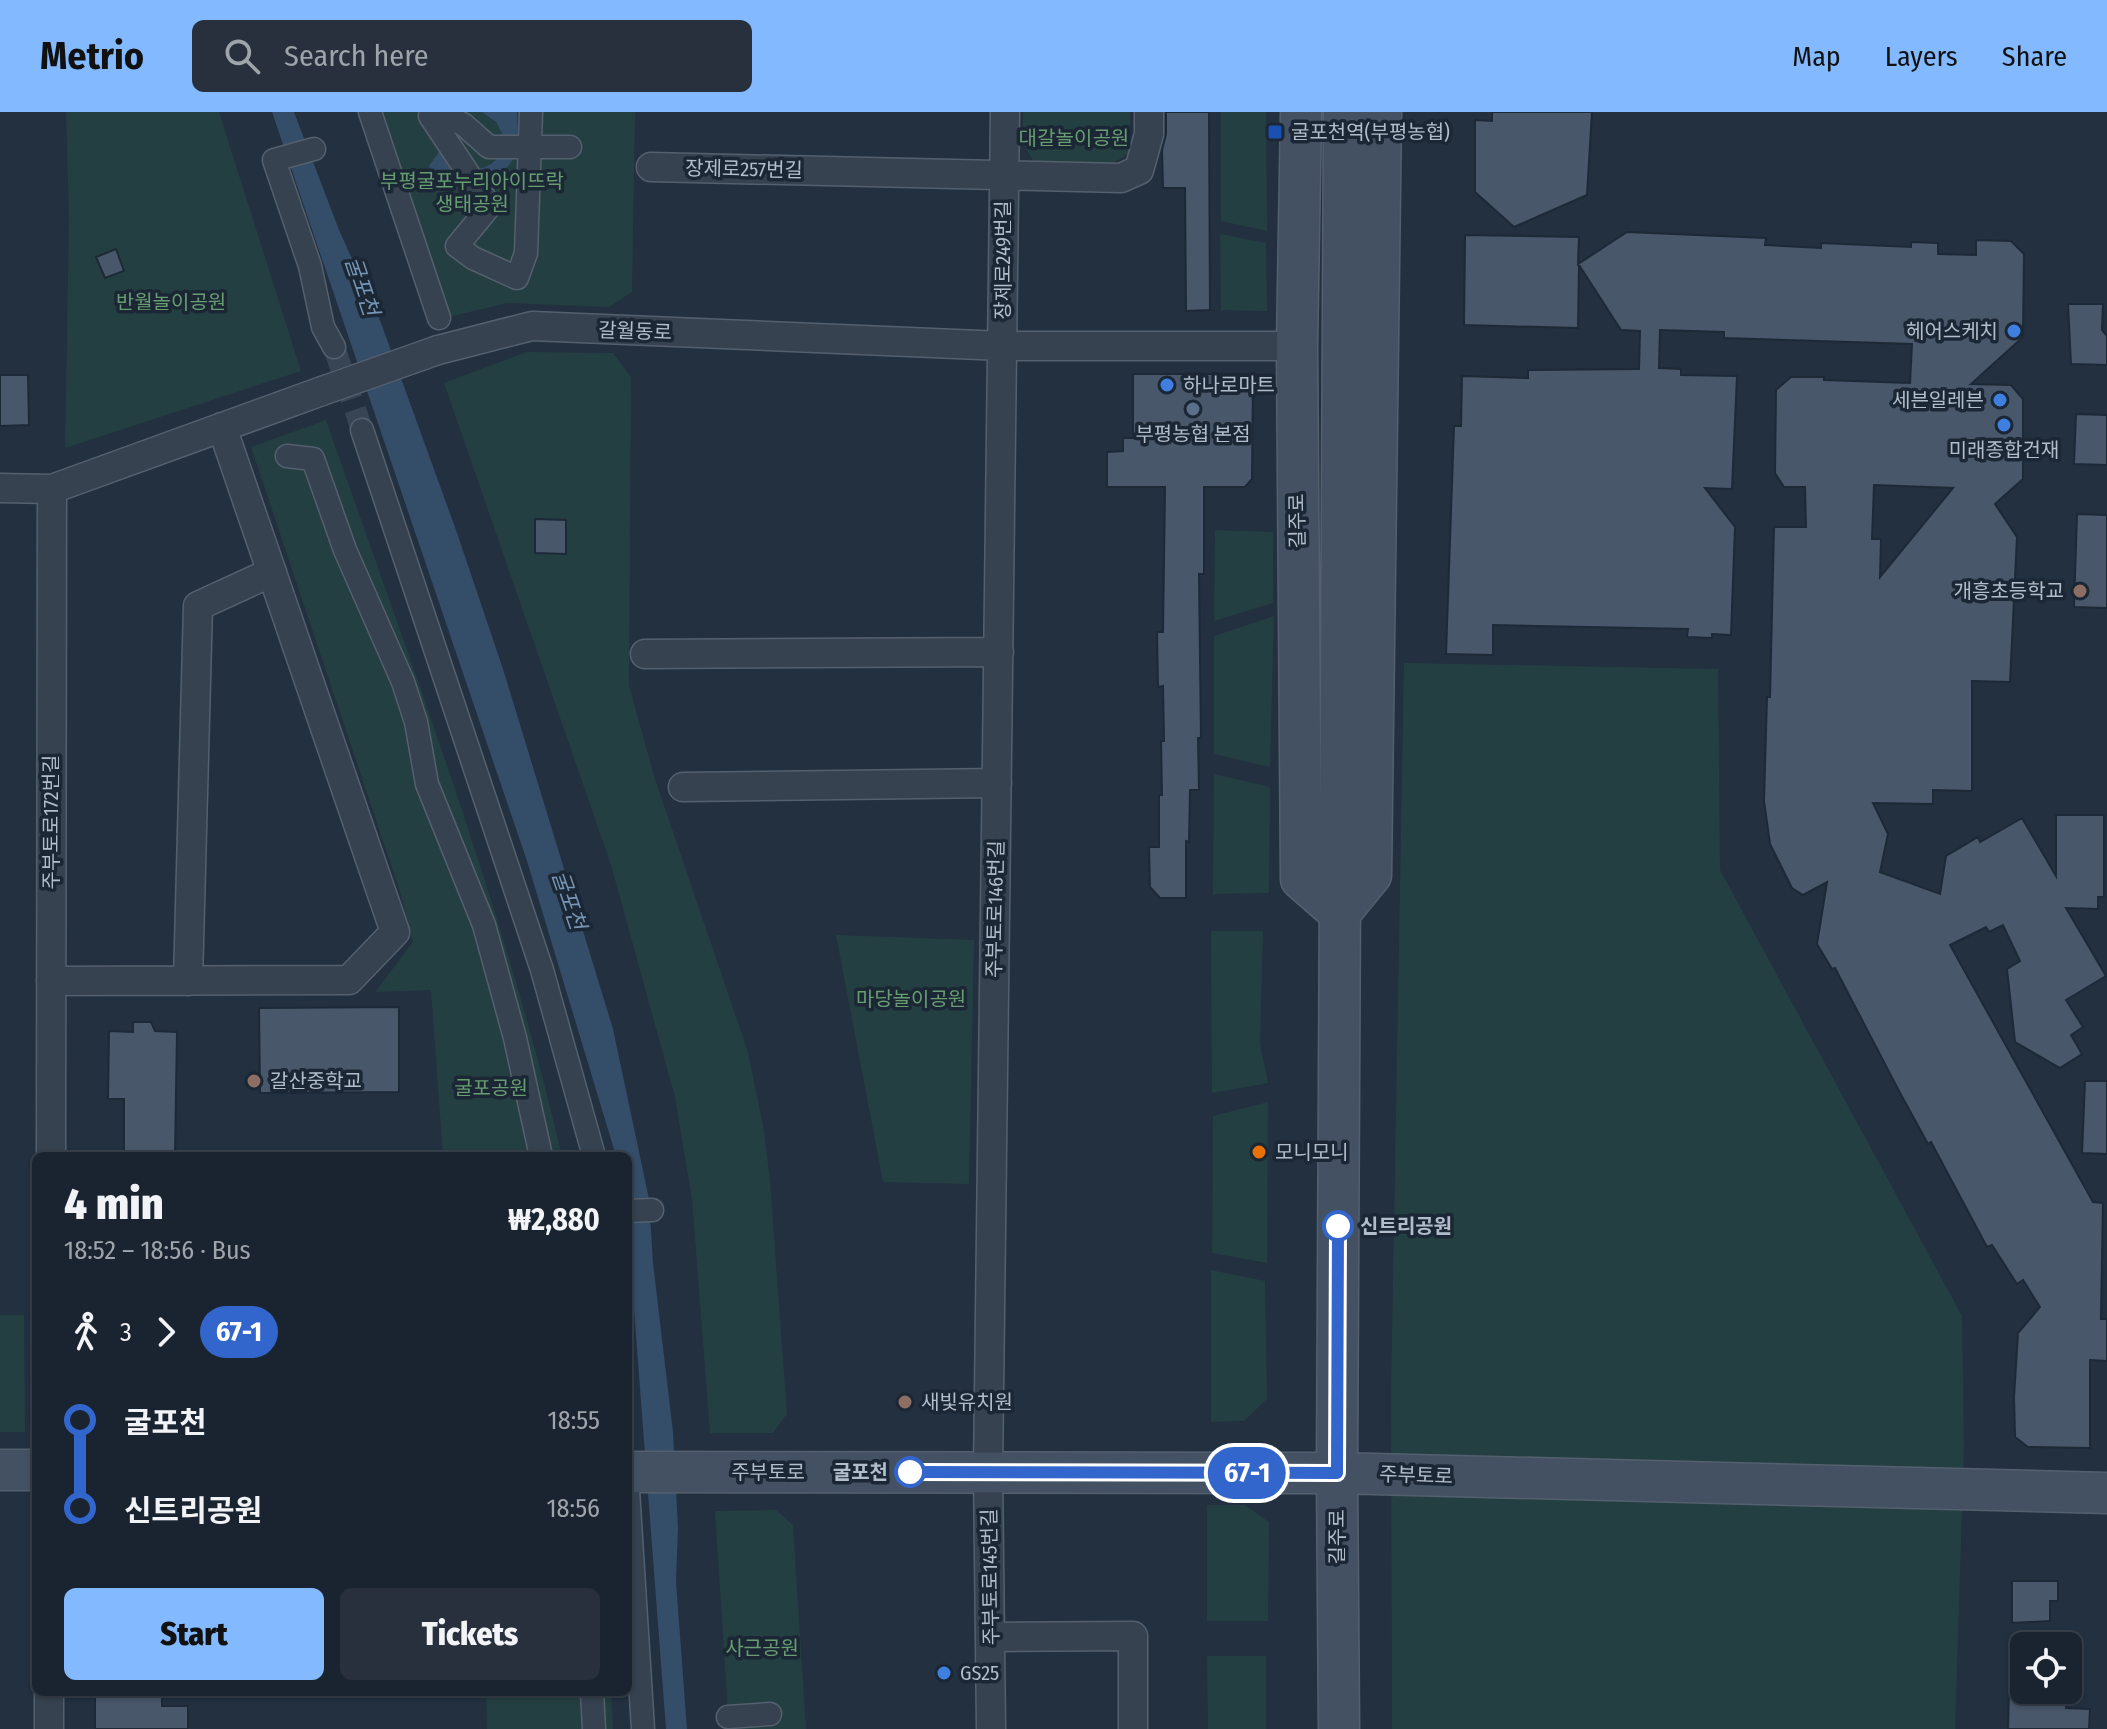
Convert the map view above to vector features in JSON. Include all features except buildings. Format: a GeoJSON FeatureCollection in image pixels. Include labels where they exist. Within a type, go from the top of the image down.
{"type":"FeatureCollection","features":[{"type":"Feature","properties":{"kind":"main road","name":"길주로"},"geometry":{"type":"LineString","coordinates":[[1301,112],[1297,346],[1301,879],[1340,913]]}},
{"type":"Feature","properties":{"kind":"main road","name":"길주로"},"geometry":{"type":"LineString","coordinates":[[1339,1729],[1337,1473],[1344,112]]}},
{"type":"Feature","properties":{"kind":"main road"},"geometry":{"type":"LineString","coordinates":[[1340,913],[1371,875],[1381,112]]}},
{"type":"Feature","properties":{"kind":"main road"},"geometry":{"type":"LineString","coordinates":[[0,1470],[32,1470]]}},
{"type":"Feature","properties":{"kind":"main road","name":"주부토로"},"geometry":{"type":"LineString","coordinates":[[632,1472],[1337,1473],[2107,1493]]}},
{"type":"Feature","properties":{"kind":"street"},"geometry":{"type":"LineString","coordinates":[[370,112],[439,318]]}},
{"type":"Feature","properties":{"kind":"street"},"geometry":{"type":"LineString","coordinates":[[432,112],[430,116],[446,142],[490,206],[457,246],[473,258],[517,278],[526,253],[517,148],[531,112]]}},
{"type":"Feature","properties":{"kind":"street"},"geometry":{"type":"LineString","coordinates":[[441,112],[464,125],[489,147],[570,147]]}},
{"type":"Feature","properties":{"kind":"street","name":"장제로249번길"},"geometry":{"type":"LineString","coordinates":[[1003,346],[1005,112]]}},
{"type":"Feature","properties":{"kind":"street","name":"장제로249번길"},"geometry":{"type":"LineString","coordinates":[[837,171],[1121,178],[1139,170],[1149,134],[1149,112]]}},
{"type":"Feature","properties":{"kind":"street"},"geometry":{"type":"LineString","coordinates":[[314,149],[274,160],[310,266],[323,327],[334,347]]}},
{"type":"Feature","properties":{"kind":"street","name":"장제로257번길"},"geometry":{"type":"LineString","coordinates":[[651,167],[837,171]]}},
{"type":"Feature","properties":{"kind":"street","name":"갈월동로"},"geometry":{"type":"LineString","coordinates":[[0,488],[52,489],[438,350],[532,326],[1003,346],[1297,346]]}},
{"type":"Feature","properties":{"kind":"street","name":"주부토로146번길"},"geometry":{"type":"LineString","coordinates":[[988,1472],[1003,346]]}},
{"type":"Feature","properties":{"kind":"street"},"geometry":{"type":"LineString","coordinates":[[51,981],[349,980],[395,932],[222,427]]}},
{"type":"Feature","properties":{"kind":"street"},"geometry":{"type":"LineString","coordinates":[[362,430],[542,970],[593,1152]]}},
{"type":"Feature","properties":{"kind":"street"},"geometry":{"type":"LineString","coordinates":[[287,456],[313,459],[345,550],[403,682],[416,722],[427,784],[484,925],[490,984],[515,1038],[540,1152]]}},
{"type":"Feature","properties":{"kind":"street","name":"주부토로172번길"},"geometry":{"type":"LineString","coordinates":[[51,1152],[52,489]]}},
{"type":"Feature","properties":{"kind":"street"},"geometry":{"type":"LineString","coordinates":[[188,981],[198,606],[272,572]]}},
{"type":"Feature","properties":{"kind":"street"},"geometry":{"type":"LineString","coordinates":[[645,654],[999,652]]}},
{"type":"Feature","properties":{"kind":"street"},"geometry":{"type":"LineString","coordinates":[[683,787],[997,783]]}},
{"type":"Feature","properties":{"kind":"street"},"geometry":{"type":"LineString","coordinates":[[632,1211],[652,1210]]}},
{"type":"Feature","properties":{"kind":"street","name":"주부토로145번길"},"geometry":{"type":"LineString","coordinates":[[988,1472],[991,1729]]}},
{"type":"Feature","properties":{"kind":"street"},"geometry":{"type":"LineString","coordinates":[[632,1554],[643,1729]]}},
{"type":"Feature","properties":{"kind":"street"},"geometry":{"type":"LineString","coordinates":[[991,1637],[1133,1636],[1133,1729]]}},
{"type":"Feature","properties":{"kind":"street"},"geometry":{"type":"LineString","coordinates":[[49,1696],[49,1729]]}},
{"type":"Feature","properties":{"kind":"street"},"geometry":{"type":"LineString","coordinates":[[592,1696],[594,1729]]}},
{"type":"Feature","properties":{"kind":"street"},"geometry":{"type":"LineString","coordinates":[[728,1717],[770,1714]]}},
{"type":"Feature","properties":{"kind":"green space","name":"반월놀이공원"},"geometry":{"type":"Polygon","coordinates":[[[66,112],[219,112],[301,371],[65,448],[69,219],[66,112]]]}},
{"type":"Feature","properties":{"kind":"green space","name":"부평굴포누리아이뜨락 생태공원"},"geometry":{"type":"Polygon","coordinates":[[[361,112],[635,112],[632,292],[609,307],[507,303],[428,322],[361,112]]]}},
{"type":"Feature","properties":{"kind":"green space","name":"대갈놀이공원"},"geometry":{"type":"Polygon","coordinates":[[[1023,112],[1130,112],[1130,152],[1111,165],[1034,162],[1023,144],[1023,112]]]}},
{"type":"Feature","properties":{"kind":"green space"},"geometry":{"type":"Polygon","coordinates":[[[1221,112],[1266,112],[1267,231],[1221,221],[1221,112]]]}},
{"type":"Feature","properties":{"kind":"green space"},"geometry":{"type":"Polygon","coordinates":[[[1220,234],[1266,243],[1267,311],[1221,310],[1220,234]]]}},
{"type":"Feature","properties":{"kind":"green space"},"geometry":{"type":"Polygon","coordinates":[[[527,352],[613,353],[631,377],[629,685],[654,776],[748,1052],[764,1131],[787,1414],[773,1433],[710,1433],[692,1199],[675,1097],[611,865],[444,383],[527,352]]]}},
{"type":"Feature","properties":{"kind":"green space","name":"굴포공원"},"geometry":{"type":"Polygon","coordinates":[[[326,420],[484,877],[561,1152],[443,1152],[431,990],[375,992],[413,942],[400,892],[251,447],[326,420]]]}},
{"type":"Feature","properties":{"kind":"green space"},"geometry":{"type":"Polygon","coordinates":[[[1215,530],[1273,532],[1273,603],[1214,621],[1215,530]]]}},
{"type":"Feature","properties":{"kind":"green space"},"geometry":{"type":"Polygon","coordinates":[[[1274,616],[1270,767],[1214,754],[1214,636],[1274,616]]]}},
{"type":"Feature","properties":{"kind":"green space","name":"신트리공원"},"geometry":{"type":"Polygon","coordinates":[[[1404,663],[1718,669],[1720,870],[1962,1316],[1964,1447],[1955,1729],[1392,1729],[1391,1391],[1404,663]]]}},
{"type":"Feature","properties":{"kind":"green space"},"geometry":{"type":"Polygon","coordinates":[[[1214,774],[1270,787],[1269,893],[1213,894],[1214,774]]]}},
{"type":"Feature","properties":{"kind":"green space"},"geometry":{"type":"Polygon","coordinates":[[[1211,931],[1263,931],[1260,1044],[1268,1083],[1212,1093],[1211,931]]]}},
{"type":"Feature","properties":{"kind":"green space","name":"마당놀이공원"},"geometry":{"type":"Polygon","coordinates":[[[836,935],[974,940],[969,1184],[883,1182],[836,935]]]}},
{"type":"Feature","properties":{"kind":"green space"},"geometry":{"type":"Polygon","coordinates":[[[1268,1102],[1267,1263],[1212,1253],[1213,1116],[1268,1102]]]}},
{"type":"Feature","properties":{"kind":"green space"},"geometry":{"type":"Polygon","coordinates":[[[1211,1270],[1265,1281],[1267,1399],[1244,1421],[1211,1422],[1211,1270]]]}},
{"type":"Feature","properties":{"kind":"green space"},"geometry":{"type":"Polygon","coordinates":[[[0,1315],[24,1315],[25,1432],[0,1432],[0,1315]]]}},
{"type":"Feature","properties":{"kind":"green space"},"geometry":{"type":"Polygon","coordinates":[[[1207,1505],[1245,1505],[1269,1522],[1268,1621],[1207,1621],[1207,1505]]]}},
{"type":"Feature","properties":{"kind":"green space","name":"사근공원"},"geometry":{"type":"Polygon","coordinates":[[[776,1510],[793,1525],[806,1729],[729,1729],[715,1511],[776,1510]]]}},
{"type":"Feature","properties":{"kind":"green space"},"geometry":{"type":"Polygon","coordinates":[[[1207,1656],[1266,1656],[1266,1729],[1208,1729],[1207,1656]]]}},
{"type":"Feature","properties":{"kind":"green space"},"geometry":{"type":"Polygon","coordinates":[[[486,1696],[611,1696],[613,1729],[487,1729],[486,1696]]]}},
{"type":"Feature","properties":{"kind":"water","name":"굴포천"},"geometry":{"type":"Polygon","coordinates":[[[272,112],[294,112],[339,230],[381,323],[503,669],[613,1029],[649,1199],[653,1263],[673,1432],[678,1528],[676,1582],[687,1729],[666,1729],[632,1283],[632,1152],[615,1152],[527,861],[272,112]]]}},
{"type":"Feature","properties":{"kind":"water"},"geometry":{"type":"Polygon","coordinates":[[[482,112],[517,112],[517,146],[508,166],[499,173],[477,180],[432,174],[429,166],[441,149],[458,141],[468,150],[469,161],[478,169],[490,165],[497,158],[504,137],[496,122],[482,112]]]}},
{"type":"Feature","properties":{"kind":"tunnel"},"geometry":{"type":"LineString","coordinates":[[334,347],[362,430]]}},
{"type":"Feature","properties":{"kind":"bus line","name":"67-1"},"geometry":{"type":"LineString","coordinates":[[910,1472],[1337,1473],[1338,1226]]}},
{"type":"Feature","properties":{"kind":"place","name":"굴포천역(부평농협)"},"geometry":{"type":"Point","coordinates":[1275,132]}},
{"type":"Feature","properties":{"kind":"place","name":"헤어스케치"},"geometry":{"type":"Point","coordinates":[2014,331]}},
{"type":"Feature","properties":{"kind":"place","name":"하나로마트"},"geometry":{"type":"Point","coordinates":[1167,385]}},
{"type":"Feature","properties":{"kind":"place","name":"세븐일레븐"},"geometry":{"type":"Point","coordinates":[2000,400]}},
{"type":"Feature","properties":{"kind":"place","name":"부평농협 본점"},"geometry":{"type":"Point","coordinates":[1193,409]}},
{"type":"Feature","properties":{"kind":"place","name":"미래종합건재"},"geometry":{"type":"Point","coordinates":[2004,425]}},
{"type":"Feature","properties":{"kind":"place","name":"개흥초등학교"},"geometry":{"type":"Point","coordinates":[2080,591]}},
{"type":"Feature","properties":{"kind":"place","name":"갈산중학교"},"geometry":{"type":"Point","coordinates":[254,1081]}},
{"type":"Feature","properties":{"kind":"place","name":"모니모니"},"geometry":{"type":"Point","coordinates":[1259,1152]}},
{"type":"Feature","properties":{"kind":"place","name":"신트리공원"},"geometry":{"type":"Point","coordinates":[1338,1226]}},
{"type":"Feature","properties":{"kind":"place","name":"새빛유치원"},"geometry":{"type":"Point","coordinates":[905,1402]}},
{"type":"Feature","properties":{"kind":"place","name":"굴포천"},"geometry":{"type":"Point","coordinates":[910,1472]}},
{"type":"Feature","properties":{"kind":"place","name":"GS25"},"geometry":{"type":"Point","coordinates":[944,1673]}}]}
